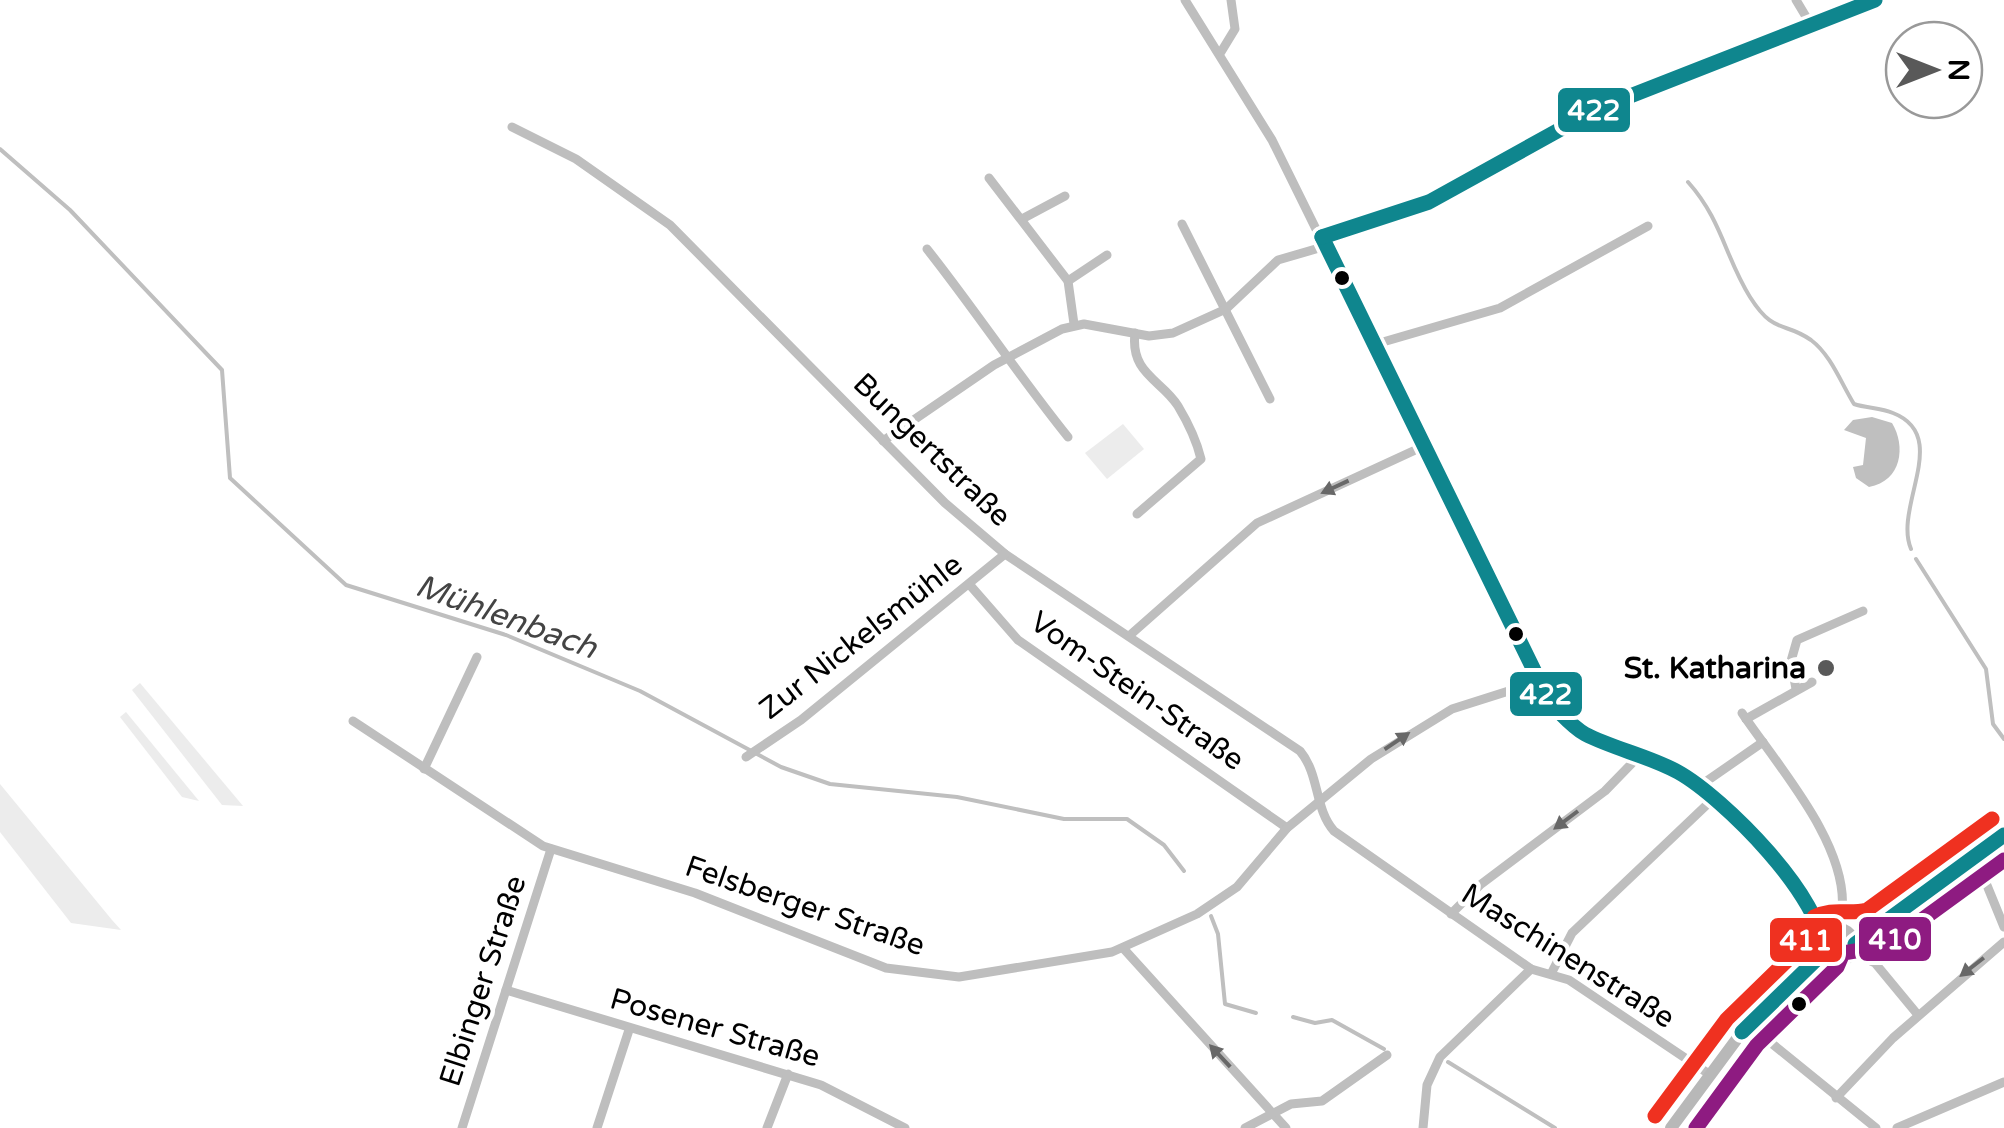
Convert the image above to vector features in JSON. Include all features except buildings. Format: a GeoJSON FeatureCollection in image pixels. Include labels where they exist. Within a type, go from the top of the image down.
{"type":"FeatureCollection","features":[{"type":"Feature","properties":{"kind":"main road"},"geometry":{"type":"LineString","coordinates":[[1827,956],[1841,962],[1853,944],[2004,835]]}},
{"type":"Feature","properties":{"kind":"main road"},"geometry":{"type":"LineString","coordinates":[[1671,1128],[1708,1074],[1749,1025],[1771,1003],[1792,992],[1827,956],[1829,933],[1853,944]]}},
{"type":"Feature","properties":{"kind":"street"},"geometry":{"type":"LineString","coordinates":[[1184,0],[1220,52],[1324,242],[1537,682],[1570,725],[1701,785],[1810,904],[1829,933]]}},
{"type":"Feature","properties":{"kind":"street"},"geometry":{"type":"LineString","coordinates":[[1220,52],[1235,29],[1231,0]]}},
{"type":"Feature","properties":{"kind":"street"},"geometry":{"type":"LineString","coordinates":[[1796,0],[1812,24]]}},
{"type":"Feature","properties":{"kind":"street"},"geometry":{"type":"LineString","coordinates":[[883,441],[1009,357],[1074,324],[1173,334],[1226,309],[1278,260],[1429,202],[1586,114],[1875,0]]}},
{"type":"Feature","properties":{"kind":"street","name":"Bungertstraße"},"geometry":{"type":"LineString","coordinates":[[512,126],[576,159],[670,225],[945,504],[1005,554],[1300,751],[1314,772],[1319,799]]}},
{"type":"Feature","properties":{"kind":"street"},"geometry":{"type":"LineString","coordinates":[[989,178],[1068,281],[1074,324]]}},
{"type":"Feature","properties":{"kind":"street"},"geometry":{"type":"LineString","coordinates":[[1022,219],[1065,196]]}},
{"type":"Feature","properties":{"kind":"street"},"geometry":{"type":"LineString","coordinates":[[1182,224],[1270,398]]}},
{"type":"Feature","properties":{"kind":"street"},"geometry":{"type":"LineString","coordinates":[[1376,344],[1500,308],[1648,226]]}},
{"type":"Feature","properties":{"kind":"street"},"geometry":{"type":"LineString","coordinates":[[927,249],[1009,357],[1011,367],[1068,437]]}},
{"type":"Feature","properties":{"kind":"street"},"geometry":{"type":"LineString","coordinates":[[1068,281],[1107,255]]}},
{"type":"Feature","properties":{"kind":"street"},"geometry":{"type":"LineString","coordinates":[[1134,333],[1136,354],[1150,381],[1178,407],[1201,458],[1137,514]]}},
{"type":"Feature","properties":{"kind":"street"},"geometry":{"type":"LineString","coordinates":[[1129,636],[1257,523],[1424,446]]}},
{"type":"Feature","properties":{"kind":"street","name":"Zur Nickelsmühle"},"geometry":{"type":"LineString","coordinates":[[746,757],[801,720],[1005,554]]}},
{"type":"Feature","properties":{"kind":"street","name":"Vom-Stein-Straße"},"geometry":{"type":"LineString","coordinates":[[969,584],[1018,640],[1287,828]]}},
{"type":"Feature","properties":{"kind":"street"},"geometry":{"type":"LineString","coordinates":[[1796,689],[1791,661],[1798,640],[1806,632],[1863,611]]}},
{"type":"Feature","properties":{"kind":"street"},"geometry":{"type":"LineString","coordinates":[[424,770],[477,657]]}},
{"type":"Feature","properties":{"kind":"street","name":"Felsberger Straße"},"geometry":{"type":"LineString","coordinates":[[353,721],[551,850],[695,893],[906,973],[981,975],[1123,948],[1225,898],[1287,828],[1319,799],[1430,720],[1537,682]]}},
{"type":"Feature","properties":{"kind":"street"},"geometry":{"type":"LineString","coordinates":[[1812,682],[1744,716],[1822,837],[1842,888],[1842,911]]}},
{"type":"Feature","properties":{"kind":"street"},"geometry":{"type":"LineString","coordinates":[[1701,785],[1763,742]]}},
{"type":"Feature","properties":{"kind":"street"},"geometry":{"type":"LineString","coordinates":[[1451,914],[1480,885],[1605,791],[1639,756]]}},
{"type":"Feature","properties":{"kind":"street"},"geometry":{"type":"LineString","coordinates":[[1552,972],[1572,933],[1715,798]]}},
{"type":"Feature","properties":{"kind":"street","name":"Maschinenstraße"},"geometry":{"type":"LineString","coordinates":[[1319,799],[1334,831],[1451,914],[1530,969],[1552,972],[1708,1074]]}},
{"type":"Feature","properties":{"kind":"street","name":"Elbinger Straße"},"geometry":{"type":"LineString","coordinates":[[462,1128],[551,850]]}},
{"type":"Feature","properties":{"kind":"street"},"geometry":{"type":"LineString","coordinates":[[1975,856],[2004,927]]}},
{"type":"Feature","properties":{"kind":"street"},"geometry":{"type":"LineString","coordinates":[[1836,1098],[1941,993],[2004,942]]}},
{"type":"Feature","properties":{"kind":"street"},"geometry":{"type":"LineString","coordinates":[[1853,944],[1918,1015]]}},
{"type":"Feature","properties":{"kind":"street"},"geometry":{"type":"LineString","coordinates":[[1123,948],[1286,1128]]}},
{"type":"Feature","properties":{"kind":"street"},"geometry":{"type":"LineString","coordinates":[[1423,1128],[1427,1085],[1440,1058],[1530,969]]}},
{"type":"Feature","properties":{"kind":"street","name":"Posener Straße"},"geometry":{"type":"LineString","coordinates":[[506,990],[628,1030],[788,1074],[848,1097],[904,1128]]}},
{"type":"Feature","properties":{"kind":"street"},"geometry":{"type":"LineString","coordinates":[[1749,1025],[1876,1128]]}},
{"type":"Feature","properties":{"kind":"street"},"geometry":{"type":"LineString","coordinates":[[597,1128],[628,1030]]}},
{"type":"Feature","properties":{"kind":"street"},"geometry":{"type":"LineString","coordinates":[[1244,1128],[1291,1104],[1322,1101],[1387,1055]]}},
{"type":"Feature","properties":{"kind":"street"},"geometry":{"type":"LineString","coordinates":[[767,1128],[788,1074]]}},
{"type":"Feature","properties":{"kind":"street"},"geometry":{"type":"LineString","coordinates":[[1897,1128],[2004,1082]]}},
{"type":"Feature","properties":{"kind":"shaded area"},"geometry":{"type":"Polygon","coordinates":[[[1872,417],[1892,423],[1900,452],[1888,478],[1869,487],[1856,478],[1853,467],[1863,465],[1866,438],[1844,430],[1853,420],[1872,417]]]}},
{"type":"Feature","properties":{"kind":"shaded area"},"geometry":{"type":"Polygon","coordinates":[[[1123,424],[1144,449],[1107,479],[1085,453],[1123,424]]]}},
{"type":"Feature","properties":{"kind":"shaded area"},"geometry":{"type":"Polygon","coordinates":[[[140,683],[243,806],[222,805],[132,690],[140,683]]]}},
{"type":"Feature","properties":{"kind":"shaded area"},"geometry":{"type":"Polygon","coordinates":[[[126,712],[199,801],[182,797],[120,717],[126,712]]]}},
{"type":"Feature","properties":{"kind":"shaded area"},"geometry":{"type":"Polygon","coordinates":[[[0,784],[121,930],[71,923],[0,832],[0,784]]]}},
{"type":"Feature","properties":{"kind":"waterway","name":"Mühlenbach"},"geometry":{"type":"LineString","coordinates":[[0,149],[70,210],[222,370],[230,478],[346,585],[506,635],[640,691],[781,767],[830,784],[957,797],[1064,819],[1127,819],[1164,845],[1184,871]]}},
{"type":"Feature","properties":{"kind":"waterway"},"geometry":{"type":"LineString","coordinates":[[1688,182],[1709,210],[1758,309],[1773,322],[1802,334],[1818,346],[1854,404],[1888,411],[1910,424],[1918,438],[1920,455],[1907,532],[1911,549]]}},
{"type":"Feature","properties":{"kind":"waterway"},"geometry":{"type":"LineString","coordinates":[[1916,559],[1986,669],[1993,724],[2004,739]]}},
{"type":"Feature","properties":{"kind":"waterway","name":"Mühlenbach"},"geometry":{"type":"LineString","coordinates":[[1211,916],[1218,934],[1225,1004],[1256,1013]]}},
{"type":"Feature","properties":{"kind":"waterway","name":"Mühlenbach"},"geometry":{"type":"LineString","coordinates":[[1293,1017],[1315,1023],[1332,1020],[1384,1049]]}},
{"type":"Feature","properties":{"kind":"waterway","name":"Mühlenbach"},"geometry":{"type":"LineString","coordinates":[[1448,1062],[1555,1128]]}},
{"type":"Feature","properties":{"kind":"transit line","name":"422"},"geometry":{"type":"LineString","coordinates":[[1322,237],[1429,202],[1597,109],[1875,0]]}},
{"type":"Feature","properties":{"kind":"transit line","name":"422"},"geometry":{"type":"LineString","coordinates":[[1322,237],[1550,703],[1585,734],[1667,766],[1720,803],[1768,852],[1808,906],[1823,953],[1742,1032]]}},
{"type":"Feature","properties":{"kind":"transit line","name":"411"},"geometry":{"type":"LineString","coordinates":[[1655,1116],[1727,1019],[1805,943],[1814,917],[1828,912],[1867,910],[1992,819]]}},
{"type":"Feature","properties":{"kind":"transit line","name":"422"},"geometry":{"type":"LineString","coordinates":[[1855,944],[2004,835]]}},
{"type":"Feature","properties":{"kind":"transit line","name":"410"},"geometry":{"type":"LineString","coordinates":[[1696,1128],[1757,1045],[1837,967],[1843,953],[1886,946],[2004,860]]}},
{"type":"Feature","properties":{"kind":"place","name":"St. Katharina"},"geometry":{"type":"Point","coordinates":[1826,668]}}]}
